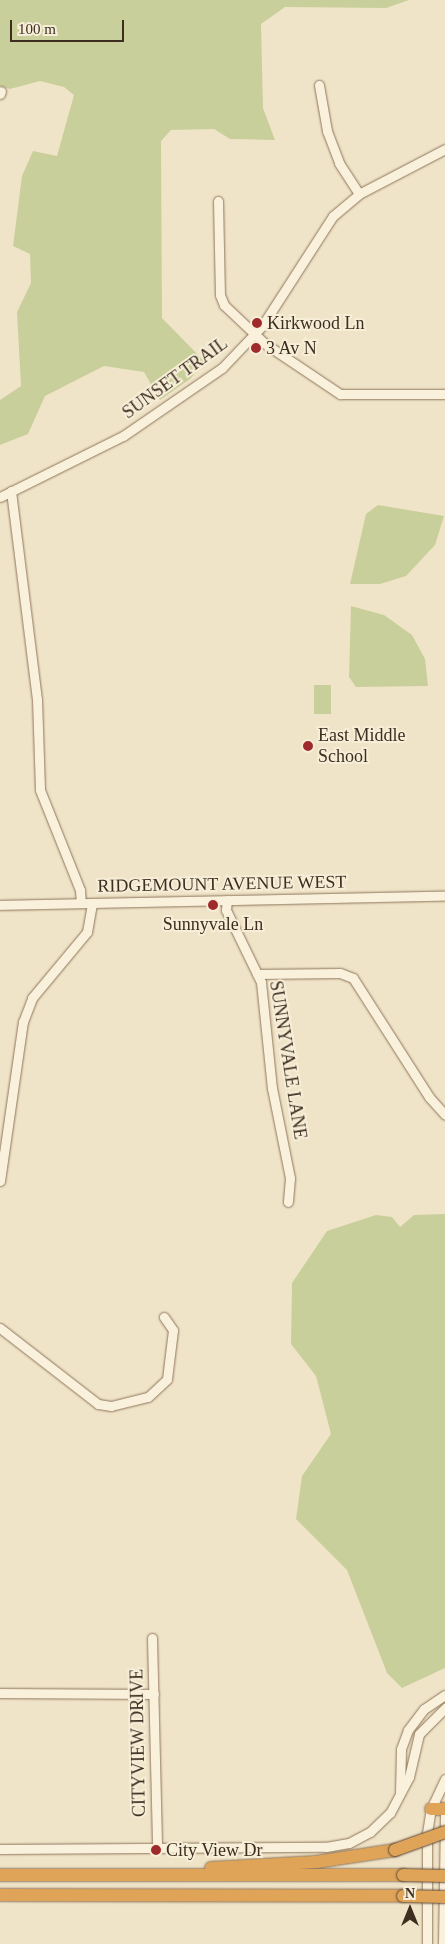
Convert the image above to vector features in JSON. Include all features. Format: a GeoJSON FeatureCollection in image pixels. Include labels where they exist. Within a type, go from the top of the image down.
{"type":"FeatureCollection","features":[{"type":"Feature","properties":{"kind":"highway"},"geometry":{"type":"LineString","coordinates":[[431,1809],[445,1808]]}},
{"type":"Feature","properties":{"kind":"highway"},"geometry":{"type":"LineString","coordinates":[[78,1876],[316,1862],[395,1850],[445,1832]]}},
{"type":"Feature","properties":{"kind":"highway"},"geometry":{"type":"LineString","coordinates":[[0,1875],[445,1876]]}},
{"type":"Feature","properties":{"kind":"highway"},"geometry":{"type":"LineString","coordinates":[[0,1897],[70,1895],[445,1897]]}},
{"type":"Feature","properties":{"kind":"street"},"geometry":{"type":"LineString","coordinates":[[319,85],[327,131],[339,163],[359,194]]}},
{"type":"Feature","properties":{"kind":"street","name":"SUNSET TRAIL"},"geometry":{"type":"LineString","coordinates":[[0,497],[123,436],[222,368],[255,334],[318,233],[359,194],[445,149]]}},
{"type":"Feature","properties":{"kind":"street"},"geometry":{"type":"LineString","coordinates":[[218,201],[220,295],[255,334],[280,354],[340,394],[445,394]]}},
{"type":"Feature","properties":{"kind":"street"},"geometry":{"type":"LineString","coordinates":[[11,492],[37,699],[40,790],[80,890],[81,903]]}},
{"type":"Feature","properties":{"kind":"street","name":"RIDGEMOUNT AVENUE WEST"},"geometry":{"type":"LineString","coordinates":[[0,905],[445,896]]}},
{"type":"Feature","properties":{"kind":"street","name":"SUNNYVALE LANE"},"geometry":{"type":"LineString","coordinates":[[227,900],[226,910],[258,974],[277,1124],[290,1178],[288,1202]]}},
{"type":"Feature","properties":{"kind":"street"},"geometry":{"type":"LineString","coordinates":[[0,1181],[23,1022],[32,998],[87,932],[92,903]]}},
{"type":"Feature","properties":{"kind":"street"},"geometry":{"type":"LineString","coordinates":[[258,974],[340,972],[353,978],[429,1097],[445,1115]]}},
{"type":"Feature","properties":{"kind":"street"},"geometry":{"type":"LineString","coordinates":[[0,1328],[98,1404],[111,1406],[148,1397],[167,1379],[173,1330],[164,1316]]}},
{"type":"Feature","properties":{"kind":"street","name":"CITYVIEW DRIVE"},"geometry":{"type":"LineString","coordinates":[[152,1638],[157,1848]]}},
{"type":"Feature","properties":{"kind":"street"},"geometry":{"type":"LineString","coordinates":[[0,1693],[154,1694]]}},
{"type":"Feature","properties":{"kind":"street"},"geometry":{"type":"LineString","coordinates":[[400,1793],[401,1749],[408,1730],[424,1709],[445,1694]]}},
{"type":"Feature","properties":{"kind":"street"},"geometry":{"type":"LineString","coordinates":[[0,1849],[338,1846],[376,1828],[400,1793],[419,1734],[445,1708]]}},
{"type":"Feature","properties":{"kind":"street"},"geometry":{"type":"LineString","coordinates":[[427,1944],[431,1809],[445,1779]]}},
{"type":"Feature","properties":{"kind":"street"},"geometry":{"type":"LineString","coordinates":[[444,1944],[445,1815]]}},
{"type":"Feature","properties":{"kind":"green space"},"geometry":{"type":"Polygon","coordinates":[[[0,0],[409,0],[386,8],[285,7],[261,24],[263,108],[275,140],[230,139],[214,129],[171,130],[161,141],[162,318],[205,362],[190,379],[160,400],[144,372],[104,366],[45,396],[28,434],[0,445],[0,400],[21,386],[17,312],[31,283],[30,254],[13,246],[22,176],[33,151],[57,156],[74,95],[64,87],[40,81],[10,89],[0,86],[0,0]]]}},
{"type":"Feature","properties":{"kind":"green space"},"geometry":{"type":"Polygon","coordinates":[[[378,505],[444,516],[435,545],[406,576],[380,584],[350,584],[366,514],[378,505]]]}},
{"type":"Feature","properties":{"kind":"green space"},"geometry":{"type":"Polygon","coordinates":[[[351,606],[384,615],[412,635],[425,659],[428,686],[356,687],[349,677],[351,606]]]}},
{"type":"Feature","properties":{"kind":"green space"},"geometry":{"type":"Polygon","coordinates":[[[314,685],[331,685],[331,714],[314,714],[314,685]]]}},
{"type":"Feature","properties":{"kind":"green space"},"geometry":{"type":"Polygon","coordinates":[[[445,1214],[445,1668],[402,1688],[387,1673],[347,1570],[296,1519],[302,1476],[331,1434],[316,1376],[291,1344],[292,1283],[327,1231],[376,1215],[392,1217],[400,1227],[414,1215],[445,1214]]]}},
{"type":"Feature","properties":{"kind":"place","name":"Kirkwood Ln"},"geometry":{"type":"Point","coordinates":[257,323]}},
{"type":"Feature","properties":{"kind":"place","name":"3 Av N"},"geometry":{"type":"Point","coordinates":[256,348]}},
{"type":"Feature","properties":{"kind":"place","name":"East Middle School"},"geometry":{"type":"Point","coordinates":[308,746]}},
{"type":"Feature","properties":{"kind":"place","name":"Sunnyvale Ln"},"geometry":{"type":"Point","coordinates":[213,905]}},
{"type":"Feature","properties":{"kind":"place","name":"City View Dr"},"geometry":{"type":"Point","coordinates":[156,1850]}}]}
